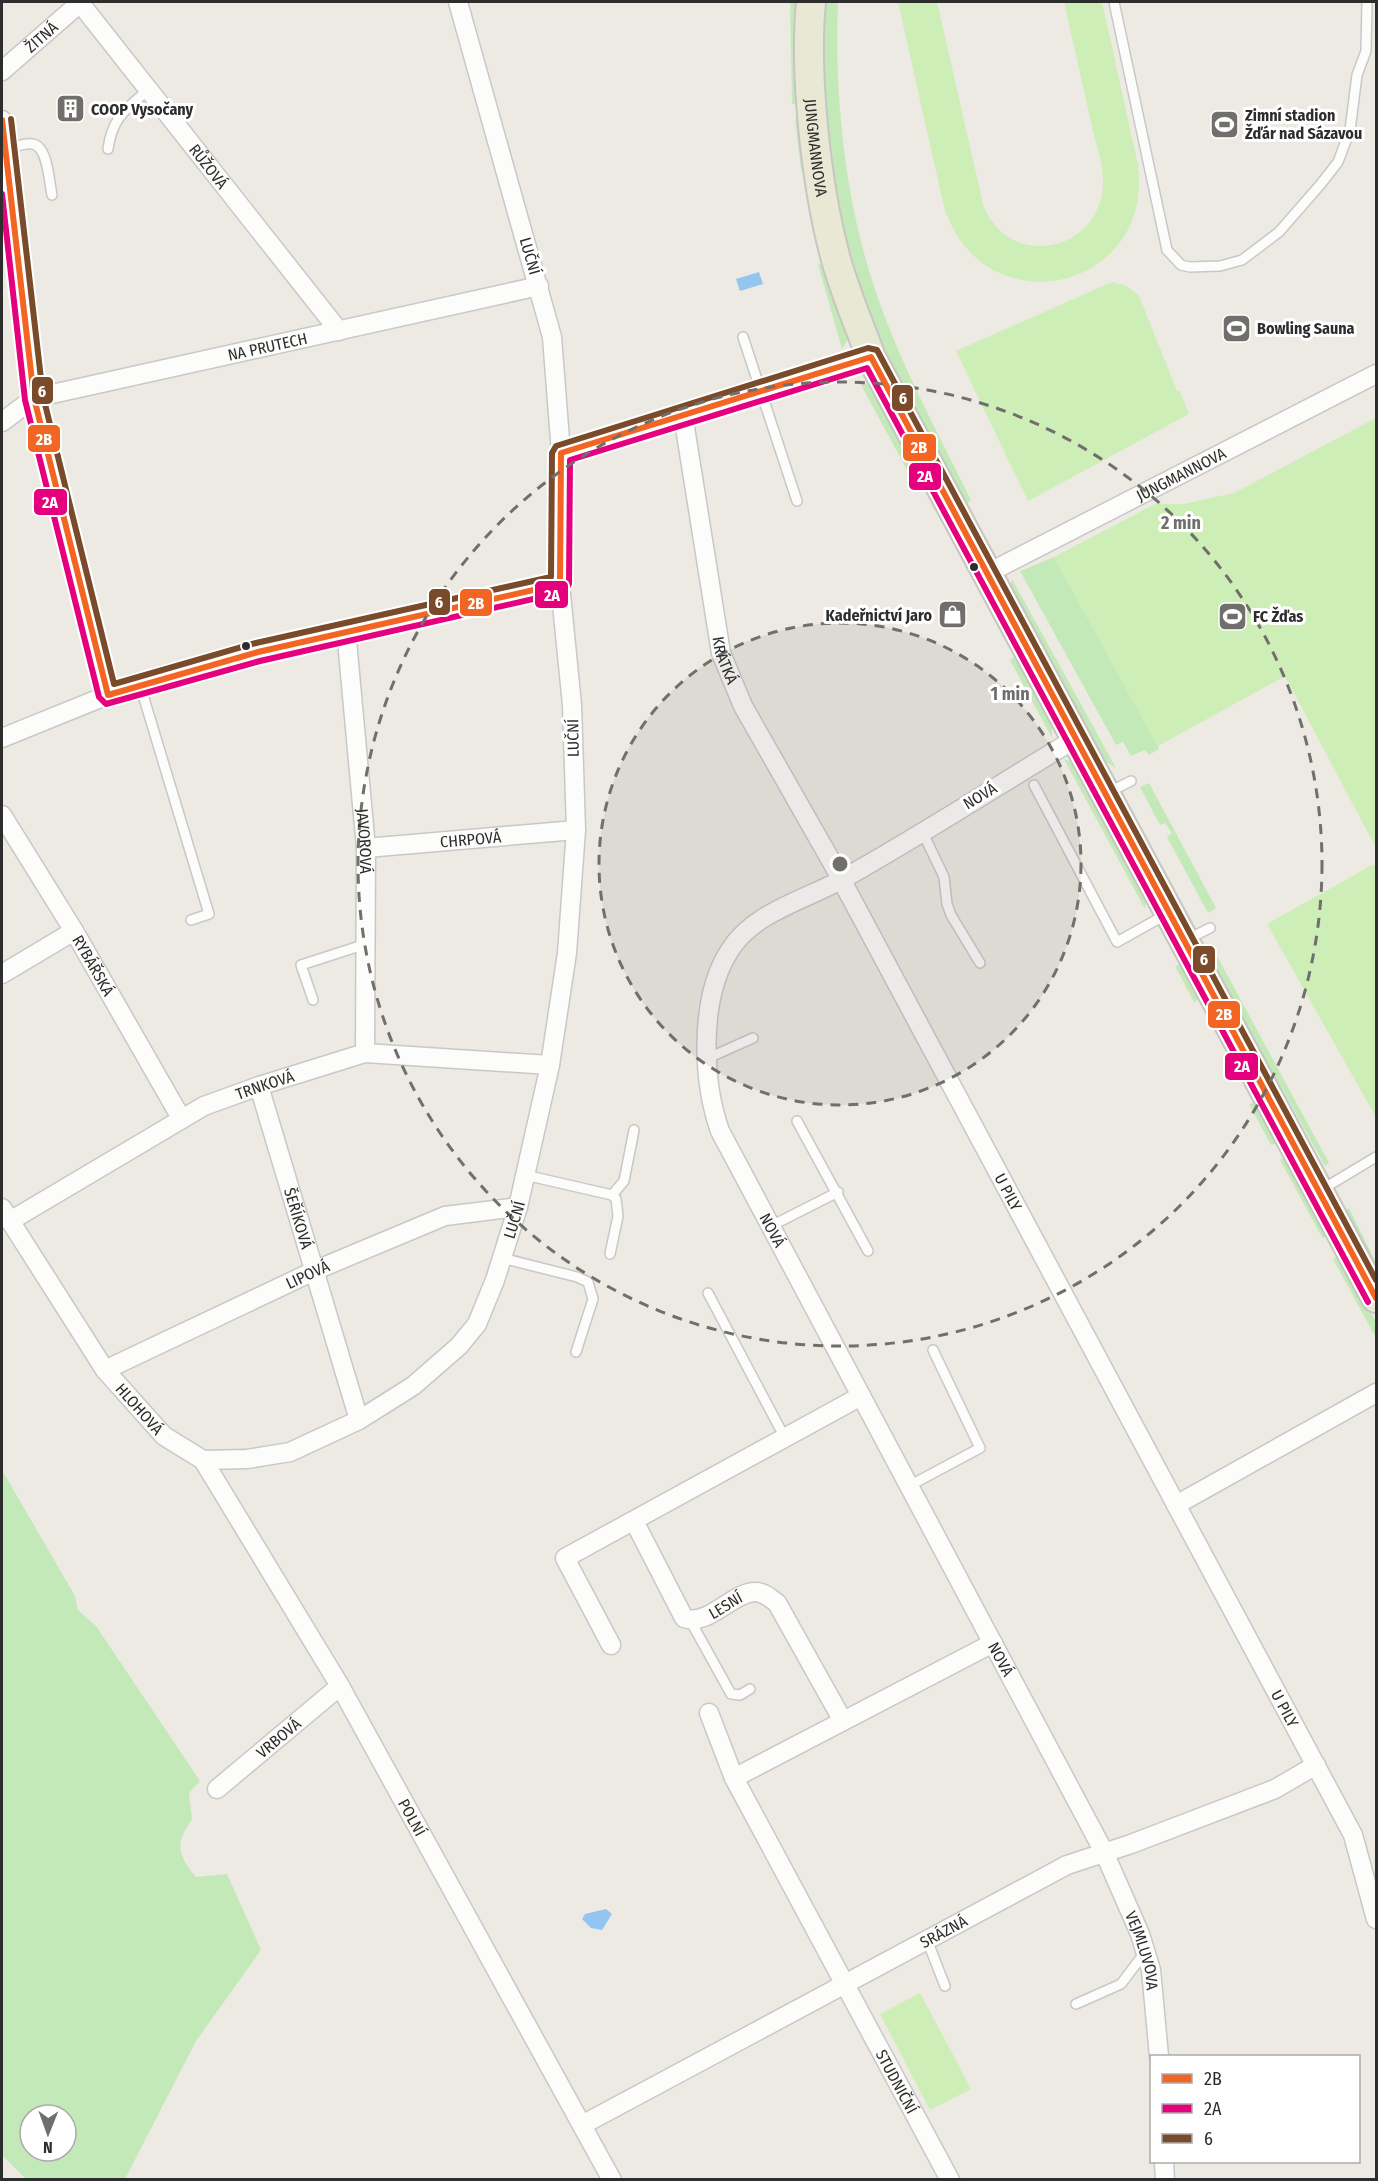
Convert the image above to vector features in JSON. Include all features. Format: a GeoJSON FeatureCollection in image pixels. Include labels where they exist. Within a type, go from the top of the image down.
{"type":"FeatureCollection","features":[{"type":"Feature","properties":{"kind":"main road","name":"JUNGMANNOVA"},"geometry":{"type":"LineString","coordinates":[[811,2],[812,91],[824,206],[834,254],[871,357],[1377,1298]]}},
{"type":"Feature","properties":{"kind":"street","name":"ŽITNÁ"},"geometry":{"type":"LineString","coordinates":[[2,71],[80,2]]}},
{"type":"Feature","properties":{"kind":"street","name":"RŮŽOVÁ"},"geometry":{"type":"LineString","coordinates":[[80,2],[339,330]]}},
{"type":"Feature","properties":{"kind":"street","name":"LUČNÍ"},"geometry":{"type":"LineString","coordinates":[[359,1420],[413,1386],[459,1347],[477,1324],[502,1258],[518,1207],[550,1065],[567,953],[576,830],[572,705],[560,584],[561,453],[556,359],[539,286],[458,2]]}},
{"type":"Feature","properties":{"kind":"street"},"geometry":{"type":"LineString","coordinates":[[2,120],[34,398],[108,695]]}},
{"type":"Feature","properties":{"kind":"street","name":"NA PRUTECH"},"geometry":{"type":"LineString","coordinates":[[2,422],[34,398],[539,286]]}},
{"type":"Feature","properties":{"kind":"street"},"geometry":{"type":"LineString","coordinates":[[561,453],[871,357]]}},
{"type":"Feature","properties":{"kind":"street","name":"JUNGMANNOVA"},"geometry":{"type":"LineString","coordinates":[[986,574],[1377,374]]}},
{"type":"Feature","properties":{"kind":"street","name":"KRÁTKÁ"},"geometry":{"type":"LineString","coordinates":[[683,415],[716,629],[725,667],[742,706],[841,880]]}},
{"type":"Feature","properties":{"kind":"street"},"geometry":{"type":"LineString","coordinates":[[2,738],[108,695],[258,652],[346,630],[560,584]]}},
{"type":"Feature","properties":{"kind":"street","name":"JAVOROVÁ"},"geometry":{"type":"LineString","coordinates":[[346,630],[366,848],[365,1053]]}},
{"type":"Feature","properties":{"kind":"street","name":"NOVÁ"},"geometry":{"type":"LineString","coordinates":[[1075,739],[841,880],[756,923],[731,948],[718,975],[708,1024],[706,1059],[712,1108],[720,1131],[1104,1852]]}},
{"type":"Feature","properties":{"kind":"street","name":"RYBÁŘSKÁ"},"geometry":{"type":"LineString","coordinates":[[2,815],[74,931],[181,1118]]}},
{"type":"Feature","properties":{"kind":"street","name":"CHRPOVÁ"},"geometry":{"type":"LineString","coordinates":[[366,848],[576,830]]}},
{"type":"Feature","properties":{"kind":"street","name":"U PILY"},"geometry":{"type":"LineString","coordinates":[[841,880],[1353,1835],[1377,1918]]}},
{"type":"Feature","properties":{"kind":"street"},"geometry":{"type":"LineString","coordinates":[[2,974],[74,931]]}},
{"type":"Feature","properties":{"kind":"street","name":"TRNKOVÁ"},"geometry":{"type":"LineString","coordinates":[[6,1215],[181,1118],[259,1086],[365,1053],[550,1065]]}},
{"type":"Feature","properties":{"kind":"street","name":"ŠEŘÍKOVÁ"},"geometry":{"type":"LineString","coordinates":[[259,1086],[316,1270],[359,1420]]}},
{"type":"Feature","properties":{"kind":"street","name":"LIPOVÁ"},"geometry":{"type":"LineString","coordinates":[[105,1370],[316,1270],[445,1216],[518,1207]]}},
{"type":"Feature","properties":{"kind":"street","name":"HLOHOVÁ"},"geometry":{"type":"LineString","coordinates":[[6,1215],[105,1370],[164,1436],[203,1460]]}},
{"type":"Feature","properties":{"kind":"street"},"geometry":{"type":"LineString","coordinates":[[1176,1505],[1377,1393]]}},
{"type":"Feature","properties":{"kind":"street"},"geometry":{"type":"LineString","coordinates":[[611,1645],[565,1558],[861,1396]]}},
{"type":"Feature","properties":{"kind":"street"},"geometry":{"type":"LineString","coordinates":[[203,1460],[247,1459],[290,1452],[359,1420]]}},
{"type":"Feature","properties":{"kind":"street","name":"POLNÍ"},"geometry":{"type":"LineString","coordinates":[[203,1460],[340,1686],[612,2180]]}},
{"type":"Feature","properties":{"kind":"street","name":"LESNÍ"},"geometry":{"type":"LineString","coordinates":[[634,1521],[684,1618],[699,1619],[753,1592],[764,1594],[777,1603],[843,1721]]}},
{"type":"Feature","properties":{"kind":"street"},"geometry":{"type":"LineString","coordinates":[[734,1778],[993,1643]]}},
{"type":"Feature","properties":{"kind":"street","name":"VRBOVÁ"},"geometry":{"type":"LineString","coordinates":[[217,1789],[340,1686]]}},
{"type":"Feature","properties":{"kind":"street"},"geometry":{"type":"LineString","coordinates":[[709,1713],[734,1778],[844,1984]]}},
{"type":"Feature","properties":{"kind":"street","name":"SRÁZNÁ"},"geometry":{"type":"LineString","coordinates":[[582,2125],[1067,1865],[1275,1789],[1316,1765]]}},
{"type":"Feature","properties":{"kind":"street","name":"VEJMLUVOVA"},"geometry":{"type":"LineString","coordinates":[[1104,1852],[1146,1952],[1154,1987],[1159,2055]]}},
{"type":"Feature","properties":{"kind":"street","name":"STUDNIČNÍ"},"geometry":{"type":"LineString","coordinates":[[844,1984],[950,2180]]}},
{"type":"Feature","properties":{"kind":"street"},"geometry":{"type":"LineString","coordinates":[[1164,2163],[1164,2180]]}},
{"type":"Feature","properties":{"kind":"lane"},"geometry":{"type":"LineString","coordinates":[[1114,2],[1167,250],[1181,264],[1203,269],[1242,260],[1279,232],[1338,162],[1350,129],[1357,75],[1366,51],[1367,2]]}},
{"type":"Feature","properties":{"kind":"lane"},"geometry":{"type":"LineString","coordinates":[[108,149],[110,131],[115,121],[148,90]]}},
{"type":"Feature","properties":{"kind":"lane"},"geometry":{"type":"LineString","coordinates":[[5,149],[31,143],[38,146],[43,151],[52,195]]}},
{"type":"Feature","properties":{"kind":"lane"},"geometry":{"type":"LineString","coordinates":[[743,337],[797,501]]}},
{"type":"Feature","properties":{"kind":"lane"},"geometry":{"type":"LineString","coordinates":[[140,685],[209,914],[191,920]]}},
{"type":"Feature","properties":{"kind":"lane"},"geometry":{"type":"LineString","coordinates":[[1104,794],[1131,781]]}},
{"type":"Feature","properties":{"kind":"lane"},"geometry":{"type":"LineString","coordinates":[[1034,785],[1117,942],[1169,913]]}},
{"type":"Feature","properties":{"kind":"lane"},"geometry":{"type":"LineString","coordinates":[[922,831],[944,878],[947,904],[951,915],[980,963]]}},
{"type":"Feature","properties":{"kind":"lane"},"geometry":{"type":"LineString","coordinates":[[1184,942],[1210,928]]}},
{"type":"Feature","properties":{"kind":"lane"},"geometry":{"type":"LineString","coordinates":[[314,1000],[301,965],[366,944]]}},
{"type":"Feature","properties":{"kind":"lane"},"geometry":{"type":"LineString","coordinates":[[706,1059],[753,1038]]}},
{"type":"Feature","properties":{"kind":"lane"},"geometry":{"type":"LineString","coordinates":[[797,1121],[838,1192],[868,1251]]}},
{"type":"Feature","properties":{"kind":"lane"},"geometry":{"type":"LineString","coordinates":[[612,1195],[624,1181],[634,1130]]}},
{"type":"Feature","properties":{"kind":"lane"},"geometry":{"type":"LineString","coordinates":[[1319,1191],[1377,1157]]}},
{"type":"Feature","properties":{"kind":"lane"},"geometry":{"type":"LineString","coordinates":[[525,1175],[612,1195],[619,1206],[610,1254]]}},
{"type":"Feature","properties":{"kind":"lane"},"geometry":{"type":"LineString","coordinates":[[771,1226],[838,1192]]}},
{"type":"Feature","properties":{"kind":"lane"},"geometry":{"type":"LineString","coordinates":[[502,1258],[577,1276],[588,1282],[593,1299],[576,1352]]}},
{"type":"Feature","properties":{"kind":"lane"},"geometry":{"type":"LineString","coordinates":[[708,1293],[786,1438]]}},
{"type":"Feature","properties":{"kind":"lane"},"geometry":{"type":"LineString","coordinates":[[909,1486],[980,1448],[933,1350]]}},
{"type":"Feature","properties":{"kind":"lane"},"geometry":{"type":"LineString","coordinates":[[690,1620],[731,1694],[740,1695],[750,1689]]}},
{"type":"Feature","properties":{"kind":"lane"},"geometry":{"type":"LineString","coordinates":[[927,1940],[945,1986]]}},
{"type":"Feature","properties":{"kind":"lane"},"geometry":{"type":"LineString","coordinates":[[1076,2004],[1121,1984],[1146,1952]]}},
{"type":"Feature","properties":{"kind":"green space"},"geometry":{"type":"Polygon","coordinates":[[[790,2],[797,2],[799,104],[792,104],[790,2]]]}},
{"type":"Feature","properties":{"kind":"green space"},"geometry":{"type":"Polygon","coordinates":[[[824,2],[838,2],[840,110],[849,184],[865,255],[895,343],[971,500],[965,506],[882,349],[850,258],[830,149],[825,75],[824,2]]]}},
{"type":"Feature","properties":{"kind":"green space"},"geometry":{"type":"Polygon","coordinates":[[[898,2],[937,2],[984,208],[994,224],[1007,236],[1023,244],[1041,246],[1062,242],[1081,231],[1095,215],[1102,194],[1103,178],[1100,160],[1064,2],[1102,2],[1138,165],[1136,208],[1120,242],[1094,266],[1062,279],[1027,281],[993,270],[964,245],[944,207],[898,2]]]}},
{"type":"Feature","properties":{"kind":"green space"},"geometry":{"type":"Polygon","coordinates":[[[800,118],[807,171],[801,170],[795,119],[800,118]]]}},
{"type":"Feature","properties":{"kind":"green space"},"geometry":{"type":"Polygon","coordinates":[[[818,264],[823,265],[849,338],[842,349],[818,264]]]}},
{"type":"Feature","properties":{"kind":"green space"},"geometry":{"type":"Polygon","coordinates":[[[1112,282],[1127,286],[1139,296],[1177,391],[1180,391],[1189,414],[1028,501],[956,351],[1112,282]]]}},
{"type":"Feature","properties":{"kind":"green space"},"geometry":{"type":"Polygon","coordinates":[[[858,379],[871,387],[920,480],[914,483],[858,379]]]}},
{"type":"Feature","properties":{"kind":"green space","name":"FC Žďas"},"geometry":{"type":"Polygon","coordinates":[[[1376,418],[1376,848],[1285,676],[1158,746],[1054,557],[1155,504],[1183,504],[1234,493],[1376,418]]]}},
{"type":"Feature","properties":{"kind":"green space"},"geometry":{"type":"Polygon","coordinates":[[[1054,557],[1158,746],[1159,749],[1149,755],[1145,750],[1131,756],[1123,742],[1116,745],[1020,571],[1054,557]]]}},
{"type":"Feature","properties":{"kind":"green space"},"geometry":{"type":"Polygon","coordinates":[[[1012,579],[1116,768],[1101,759],[1010,592],[1012,579]]]}},
{"type":"Feature","properties":{"kind":"green space"},"geometry":{"type":"Polygon","coordinates":[[[1016,656],[1052,723],[1052,738],[1010,660],[1016,656]]]}},
{"type":"Feature","properties":{"kind":"green space"},"geometry":{"type":"Polygon","coordinates":[[[1064,759],[1074,763],[1146,898],[1145,909],[1064,759]]]}},
{"type":"Feature","properties":{"kind":"green space"},"geometry":{"type":"Polygon","coordinates":[[[1149,783],[1216,908],[1208,913],[1167,837],[1172,833],[1165,823],[1160,825],[1140,787],[1149,783]]]}},
{"type":"Feature","properties":{"kind":"green space"},"geometry":{"type":"Polygon","coordinates":[[[1372,865],[1376,865],[1376,1117],[1267,924],[1372,865]]]}},
{"type":"Feature","properties":{"kind":"green space"},"geometry":{"type":"Polygon","coordinates":[[[1211,945],[1329,1163],[1325,1166],[1213,965],[1210,955],[1211,945]]]}},
{"type":"Feature","properties":{"kind":"green space"},"geometry":{"type":"Polygon","coordinates":[[[1182,964],[1201,999],[1194,1002],[1175,966],[1182,964]]]}},
{"type":"Feature","properties":{"kind":"green space"},"geometry":{"type":"Polygon","coordinates":[[[1257,1102],[1277,1143],[1271,1145],[1249,1104],[1257,1102]]]}},
{"type":"Feature","properties":{"kind":"green space"},"geometry":{"type":"Polygon","coordinates":[[[1287,1156],[1328,1234],[1323,1239],[1280,1160],[1287,1156]]]}},
{"type":"Feature","properties":{"kind":"green space"},"geometry":{"type":"Polygon","coordinates":[[[1349,1208],[1376,1263],[1376,1267],[1345,1210],[1349,1208]]]}},
{"type":"Feature","properties":{"kind":"green space"},"geometry":{"type":"Polygon","coordinates":[[[1340,1255],[1376,1322],[1376,1338],[1333,1259],[1340,1255]]]}},
{"type":"Feature","properties":{"kind":"green space"},"geometry":{"type":"Polygon","coordinates":[[[2,1470],[75,1596],[78,1610],[96,1626],[200,1781],[189,1793],[192,1819],[181,1841],[182,1855],[196,1877],[227,1874],[261,1950],[196,2041],[125,2179],[26,2179],[2,2155],[2,1470]]]}},
{"type":"Feature","properties":{"kind":"green space"},"geometry":{"type":"Polygon","coordinates":[[[920,1993],[971,2089],[930,2110],[880,2014],[920,1993]]]}},
{"type":"Feature","properties":{"kind":"water"},"geometry":{"type":"Polygon","coordinates":[[[759,272],[763,284],[740,291],[736,279],[759,272]]]}},
{"type":"Feature","properties":{"kind":"water"},"geometry":{"type":"Polygon","coordinates":[[[606,1909],[612,1914],[602,1930],[591,1928],[582,1919],[585,1914],[606,1909]]]}},
{"type":"Feature","properties":{"kind":"transit line","name":"6"},"geometry":{"type":"LineString","coordinates":[[11,119],[43,396],[114,684],[256,643],[551,577],[552,453],[556,446],[868,348],[877,350],[1376,1280]]}},
{"type":"Feature","properties":{"kind":"transit line","name":"2B"},"geometry":{"type":"LineString","coordinates":[[2,120],[34,398],[108,695],[258,652],[560,584],[561,453],[871,357],[1376,1298]]}},
{"type":"Feature","properties":{"kind":"transit line","name":"2A"},"geometry":{"type":"LineString","coordinates":[[2,194],[25,400],[99,697],[106,704],[260,661],[564,592],[569,584],[570,460],[867,368],[1368,1302]]}},
{"type":"Feature","properties":{"kind":"place","name":"COOP Vysočany"},"geometry":{"type":"Point","coordinates":[70,109]}},
{"type":"Feature","properties":{"kind":"place","name":"Zimní stadion Žďár nad Sázavou"},"geometry":{"type":"Point","coordinates":[1224,124]}},
{"type":"Feature","properties":{"kind":"place","name":"Bowling Sauna"},"geometry":{"type":"Point","coordinates":[1236,328]}},
{"type":"Feature","properties":{"kind":"place","name":"Kadeřnictví Jaro"},"geometry":{"type":"Point","coordinates":[953,615]}},
{"type":"Feature","properties":{"kind":"place","name":"FC Žďas"},"geometry":{"type":"Point","coordinates":[1232,616]}}]}
